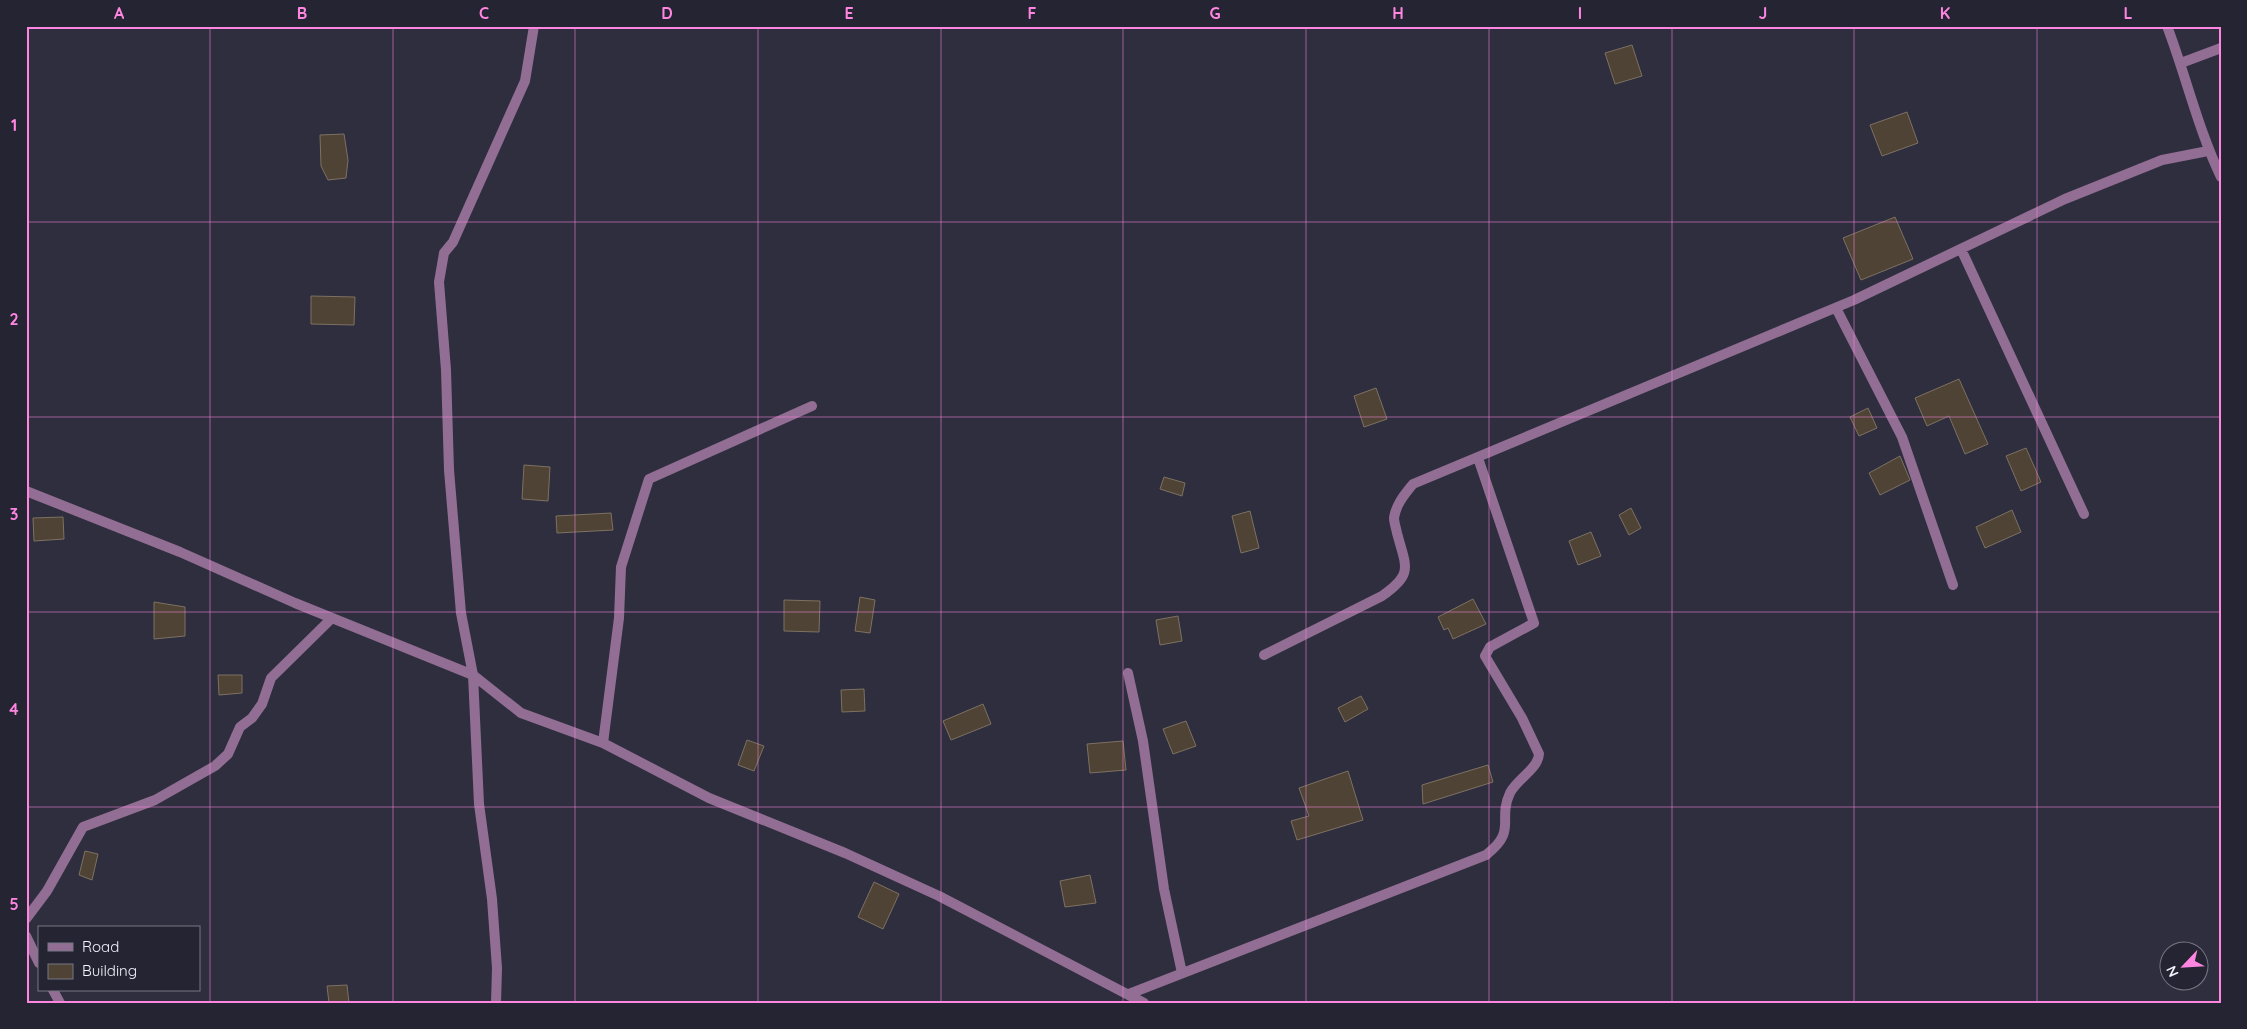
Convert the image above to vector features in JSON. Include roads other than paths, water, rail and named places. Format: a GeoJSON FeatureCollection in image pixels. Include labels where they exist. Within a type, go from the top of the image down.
{"type":"FeatureCollection","features":[{"type":"Feature","properties":{"kind":"street"},"geometry":{"type":"LineString","coordinates":[[496,1003],[497,968],[492,899],[479,804],[473,675],[461,613],[449,470],[446,370],[439,282],[444,253],[453,242],[525,81],[534,26]]}},
{"type":"Feature","properties":{"kind":"street"},"geometry":{"type":"LineString","coordinates":[[2167,26],[2181,63],[2208,151],[2221,177]]}},
{"type":"Feature","properties":{"kind":"street"},"geometry":{"type":"LineString","coordinates":[[2181,63],[2221,48]]}},
{"type":"Feature","properties":{"kind":"street"},"geometry":{"type":"LineString","coordinates":[[1264,655],[1382,596],[1400,583],[1405,571],[1394,519],[1399,502],[1413,484],[1836,308],[2065,198],[2162,160],[2208,151]]}},
{"type":"Feature","properties":{"kind":"street"},"geometry":{"type":"LineString","coordinates":[[1961,249],[2084,514]]}},
{"type":"Feature","properties":{"kind":"street"},"geometry":{"type":"LineString","coordinates":[[1836,308],[1902,437],[1953,585]]}},
{"type":"Feature","properties":{"kind":"street"},"geometry":{"type":"LineString","coordinates":[[603,743],[619,618],[621,567],[649,479],[812,406]]}},
{"type":"Feature","properties":{"kind":"street"},"geometry":{"type":"LineString","coordinates":[[1129,994],[1486,855],[1500,844],[1506,826],[1506,807],[1510,793],[1519,779],[1535,765],[1539,754],[1522,718],[1486,656],[1490,647],[1534,623],[1478,458]]}},
{"type":"Feature","properties":{"kind":"street"},"geometry":{"type":"LineString","coordinates":[[26,491],[180,552],[332,618],[473,675],[520,713],[603,743],[709,798],[844,853],[939,896],[1144,1003]]}},
{"type":"Feature","properties":{"kind":"street"},"geometry":{"type":"LineString","coordinates":[[26,918],[48,891],[83,827],[155,800],[215,766],[228,754],[240,727],[252,718],[262,704],[271,678],[332,618]]}},
{"type":"Feature","properties":{"kind":"street"},"geometry":{"type":"LineString","coordinates":[[1128,673],[1143,741],[1164,889],[1182,973]]}},
{"type":"Feature","properties":{"kind":"street"},"geometry":{"type":"LineString","coordinates":[[26,936],[38,961]]}}]}
